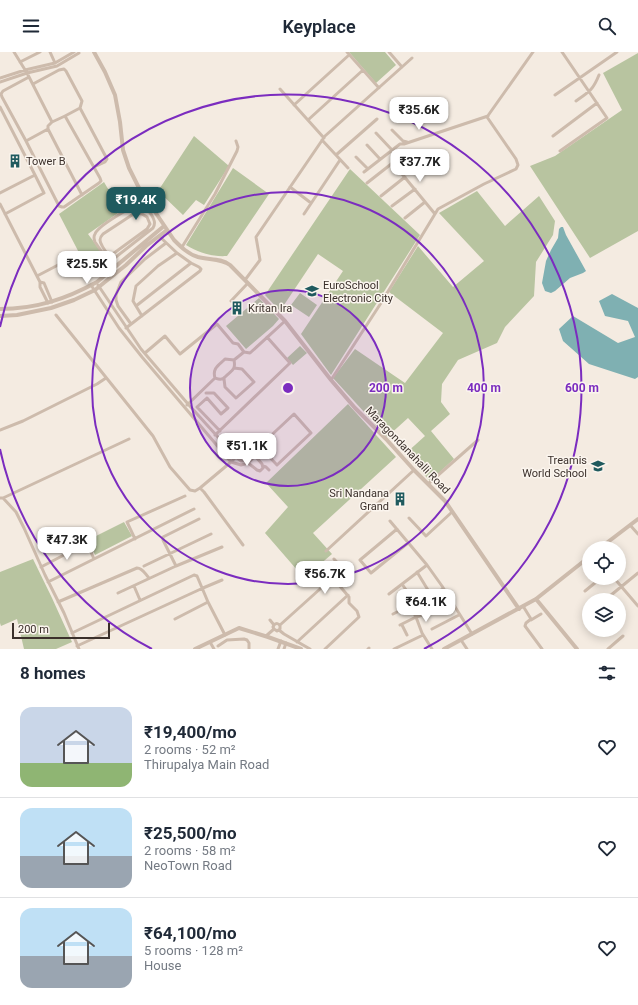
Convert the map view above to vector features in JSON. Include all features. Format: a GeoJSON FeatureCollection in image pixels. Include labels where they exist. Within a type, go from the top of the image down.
{"type":"FeatureCollection","features":[{"type":"Feature","properties":{"kind":"street"},"geometry":{"type":"LineString","coordinates":[[14,52],[27,73],[52,122]]}},
{"type":"Feature","properties":{"kind":"street"},"geometry":{"type":"LineString","coordinates":[[20,62],[40,52]]}},
{"type":"Feature","properties":{"kind":"street"},"geometry":{"type":"LineString","coordinates":[[50,52],[59,70]]}},
{"type":"Feature","properties":{"kind":"street"},"geometry":{"type":"LineString","coordinates":[[0,78],[24,70],[56,64],[73,52]]}},
{"type":"Feature","properties":{"kind":"street"},"geometry":{"type":"LineString","coordinates":[[0,82],[56,64],[79,52]]}},
{"type":"Feature","properties":{"kind":"street","name":"Maragondanahalli Road"},"geometry":{"type":"LineString","coordinates":[[94,52],[115,95],[123,150],[129,168],[139,188],[174,240],[190,254],[225,262],[230,265],[285,321],[355,408],[445,501],[521,608]]}},
{"type":"Feature","properties":{"kind":"street"},"geometry":{"type":"LineString","coordinates":[[389,52],[402,66]]}},
{"type":"Feature","properties":{"kind":"street"},"geometry":{"type":"LineString","coordinates":[[364,172],[400,144],[488,116],[534,52]]}},
{"type":"Feature","properties":{"kind":"street"},"geometry":{"type":"LineString","coordinates":[[560,151],[607,118],[562,52]]}},
{"type":"Feature","properties":{"kind":"street"},"geometry":{"type":"LineString","coordinates":[[555,95],[617,52]]}},
{"type":"Feature","properties":{"kind":"street"},"geometry":{"type":"LineString","coordinates":[[294,105],[348,53],[379,88]]}},
{"type":"Feature","properties":{"kind":"street"},"geometry":{"type":"LineString","coordinates":[[231,301],[246,282],[260,260],[256,237],[323,139],[412,58]]}},
{"type":"Feature","properties":{"kind":"street"},"geometry":{"type":"LineString","coordinates":[[32,84],[59,70],[64,69],[66,71],[82,101],[80,108],[107,159],[105,162],[94,168]]}},
{"type":"Feature","properties":{"kind":"street"},"geometry":{"type":"LineString","coordinates":[[308,120],[363,70]]}},
{"type":"Feature","properties":{"kind":"street"},"geometry":{"type":"LineString","coordinates":[[576,101],[590,92],[599,75]]}},
{"type":"Feature","properties":{"kind":"street"},"geometry":{"type":"LineString","coordinates":[[29,77],[2,91],[2,97],[60,206],[62,207],[101,181],[65,116]]}},
{"type":"Feature","properties":{"kind":"street"},"geometry":{"type":"LineString","coordinates":[[280,89],[348,168]]}},
{"type":"Feature","properties":{"kind":"street"},"geometry":{"type":"LineString","coordinates":[[553,136],[597,103]]}},
{"type":"Feature","properties":{"kind":"street"},"geometry":{"type":"LineString","coordinates":[[0,107],[44,194],[5,214]]}},
{"type":"Feature","properties":{"kind":"street"},"geometry":{"type":"LineString","coordinates":[[26,141],[48,129],[48,126],[52,122],[80,108]]}},
{"type":"Feature","properties":{"kind":"street"},"geometry":{"type":"LineString","coordinates":[[331,380],[381,303],[438,209],[484,184],[516,169],[518,165],[516,159],[488,116]]}},
{"type":"Feature","properties":{"kind":"street"},"geometry":{"type":"LineString","coordinates":[[336,155],[377,119]]}},
{"type":"Feature","properties":{"kind":"street"},"geometry":{"type":"LineString","coordinates":[[48,129],[82,195]]}},
{"type":"Feature","properties":{"kind":"street"},"geometry":{"type":"LineString","coordinates":[[392,130],[403,141],[407,142]]}},
{"type":"Feature","properties":{"kind":"street"},"geometry":{"type":"LineString","coordinates":[[376,132],[392,150]]}},
{"type":"Feature","properties":{"kind":"street"},"geometry":{"type":"LineString","coordinates":[[182,247],[218,188],[237,151],[238,147],[236,141]]}},
{"type":"Feature","properties":{"kind":"street"},"geometry":{"type":"LineString","coordinates":[[367,145],[380,159]]}},
{"type":"Feature","properties":{"kind":"street"},"geometry":{"type":"LineString","coordinates":[[367,183],[404,154]]}},
{"type":"Feature","properties":{"kind":"street"},"geometry":{"type":"LineString","coordinates":[[356,157],[368,169]]}},
{"type":"Feature","properties":{"kind":"street"},"geometry":{"type":"LineString","coordinates":[[304,214],[340,160]]}},
{"type":"Feature","properties":{"kind":"street"},"geometry":{"type":"LineString","coordinates":[[393,163],[435,214]]}},
{"type":"Feature","properties":{"kind":"street"},"geometry":{"type":"LineString","coordinates":[[0,193],[35,175]]}},
{"type":"Feature","properties":{"kind":"street"},"geometry":{"type":"LineString","coordinates":[[382,196],[405,177]]}},
{"type":"Feature","properties":{"kind":"street"},"geometry":{"type":"LineString","coordinates":[[290,187],[311,203]]}},
{"type":"Feature","properties":{"kind":"street"},"geometry":{"type":"LineString","coordinates":[[392,206],[415,189]]}},
{"type":"Feature","properties":{"kind":"street"},"geometry":{"type":"LineString","coordinates":[[405,218],[425,202]]}},
{"type":"Feature","properties":{"kind":"street"},"geometry":{"type":"LineString","coordinates":[[0,204],[40,282],[40,287],[50,303]]}},
{"type":"Feature","properties":{"kind":"street"},"geometry":{"type":"LineString","coordinates":[[111,258],[153,228],[155,225],[154,219],[150,213],[143,207],[132,207],[116,216],[94,234],[95,242],[115,266]]}},
{"type":"Feature","properties":{"kind":"street"},"geometry":{"type":"LineString","coordinates":[[111,258],[147,229],[150,224],[147,217],[142,214],[135,213],[103,234],[100,238],[100,242],[115,266]]}},
{"type":"Feature","properties":{"kind":"street"},"geometry":{"type":"LineString","coordinates":[[0,316],[17,315],[51,308],[74,300],[95,290],[161,236],[166,228]]}},
{"type":"Feature","properties":{"kind":"street"},"geometry":{"type":"LineString","coordinates":[[0,309],[28,308],[50,303],[91,285],[97,282],[115,266],[166,228]]}},
{"type":"Feature","properties":{"kind":"street"},"geometry":{"type":"LineString","coordinates":[[129,326],[200,272],[201,269],[199,267],[177,253],[161,236]]}},
{"type":"Feature","properties":{"kind":"street"},"geometry":{"type":"LineString","coordinates":[[166,243],[121,282],[116,295],[118,306],[145,353],[215,435],[241,461],[261,448],[263,443],[294,414],[311,433],[277,466],[261,448]]}},
{"type":"Feature","properties":{"kind":"street"},"geometry":{"type":"LineString","coordinates":[[142,316],[133,301],[136,286],[158,266],[177,253]]}},
{"type":"Feature","properties":{"kind":"street"},"geometry":{"type":"LineString","coordinates":[[136,306],[191,263]]}},
{"type":"Feature","properties":{"kind":"street"},"geometry":{"type":"LineString","coordinates":[[37,276],[60,264]]}},
{"type":"Feature","properties":{"kind":"street"},"geometry":{"type":"LineString","coordinates":[[97,282],[99,287],[129,326]]}},
{"type":"Feature","properties":{"kind":"street"},"geometry":{"type":"LineString","coordinates":[[91,285],[119,328],[184,408],[231,462],[241,465],[248,463],[252,458],[256,457],[263,466],[269,470]]}},
{"type":"Feature","properties":{"kind":"street"},"geometry":{"type":"LineString","coordinates":[[56,315],[153,436],[170,467],[190,490],[200,488],[236,457]]}},
{"type":"Feature","properties":{"kind":"street"},"geometry":{"type":"LineString","coordinates":[[145,353],[165,336],[180,354],[217,324],[233,343],[238,344],[244,352],[250,353],[285,321]]}},
{"type":"Feature","properties":{"kind":"street"},"geometry":{"type":"LineString","coordinates":[[215,435],[290,363],[267,337]]}},
{"type":"Feature","properties":{"kind":"street"},"geometry":{"type":"LineString","coordinates":[[215,378],[214,371],[220,364],[226,359],[234,360],[244,352]]}},
{"type":"Feature","properties":{"kind":"street"},"geometry":{"type":"LineString","coordinates":[[215,378],[219,380],[224,379],[234,368],[234,360]]}},
{"type":"Feature","properties":{"kind":"street"},"geometry":{"type":"LineString","coordinates":[[224,379],[225,387],[236,398],[254,382],[242,369],[234,368]]}},
{"type":"Feature","properties":{"kind":"street"},"geometry":{"type":"LineString","coordinates":[[0,430],[23,421],[106,378]]}},
{"type":"Feature","properties":{"kind":"street"},"geometry":{"type":"LineString","coordinates":[[184,408],[215,378]]}},
{"type":"Feature","properties":{"kind":"street"},"geometry":{"type":"LineString","coordinates":[[203,389],[207,398],[221,414],[228,408],[214,393],[206,394]]}},
{"type":"Feature","properties":{"kind":"street"},"geometry":{"type":"LineString","coordinates":[[207,398],[198,407],[220,430]]}},
{"type":"Feature","properties":{"kind":"street"},"geometry":{"type":"LineString","coordinates":[[129,439],[2,498],[16,512],[78,647],[222,580]]}},
{"type":"Feature","properties":{"kind":"street"},"geometry":{"type":"LineString","coordinates":[[428,484],[478,440]]}},
{"type":"Feature","properties":{"kind":"street"},"geometry":{"type":"LineString","coordinates":[[248,463],[258,471],[261,470],[263,466]]}},
{"type":"Feature","properties":{"kind":"street"},"geometry":{"type":"LineString","coordinates":[[326,551],[414,470]]}},
{"type":"Feature","properties":{"kind":"street"},"geometry":{"type":"LineString","coordinates":[[200,488],[244,545]]}},
{"type":"Feature","properties":{"kind":"street"},"geometry":{"type":"LineString","coordinates":[[135,539],[127,522],[185,496]]}},
{"type":"Feature","properties":{"kind":"street"},"geometry":{"type":"LineString","coordinates":[[48,582],[194,509]]}},
{"type":"Feature","properties":{"kind":"street"},"geometry":{"type":"LineString","coordinates":[[409,518],[426,536],[452,512]]}},
{"type":"Feature","properties":{"kind":"street"},"geometry":{"type":"LineString","coordinates":[[176,566],[163,540],[163,537],[199,519]]}},
{"type":"Feature","properties":{"kind":"street"},"geometry":{"type":"LineString","coordinates":[[609,541],[638,519]]}},
{"type":"Feature","properties":{"kind":"street"},"geometry":{"type":"LineString","coordinates":[[390,521],[427,565],[472,634]]}},
{"type":"Feature","properties":{"kind":"street"},"geometry":{"type":"LineString","coordinates":[[630,525],[638,534]]}},
{"type":"Feature","properties":{"kind":"street"},"geometry":{"type":"LineString","coordinates":[[396,529],[360,560],[370,573],[408,542]]}},
{"type":"Feature","properties":{"kind":"street"},"geometry":{"type":"LineString","coordinates":[[144,566],[211,534]]}},
{"type":"Feature","properties":{"kind":"street"},"geometry":{"type":"LineString","coordinates":[[41,567],[87,543],[94,559]]}},
{"type":"Feature","properties":{"kind":"street"},"geometry":{"type":"LineString","coordinates":[[118,594],[148,578],[222,547]]}},
{"type":"Feature","properties":{"kind":"street"},"geometry":{"type":"LineString","coordinates":[[279,630],[281,628],[280,625],[340,571],[341,567],[334,559]]}},
{"type":"Feature","properties":{"kind":"street"},"geometry":{"type":"LineString","coordinates":[[444,649],[536,599],[582,563]]}},
{"type":"Feature","properties":{"kind":"street"},"geometry":{"type":"LineString","coordinates":[[389,594],[427,565]]}},
{"type":"Feature","properties":{"kind":"street"},"geometry":{"type":"LineString","coordinates":[[58,602],[137,568],[142,570],[148,578]]}},
{"type":"Feature","properties":{"kind":"street"},"geometry":{"type":"LineString","coordinates":[[417,572],[431,595]]}},
{"type":"Feature","properties":{"kind":"street"},"geometry":{"type":"LineString","coordinates":[[614,593],[638,573]]}},
{"type":"Feature","properties":{"kind":"street"},"geometry":{"type":"LineString","coordinates":[[72,633],[194,574],[197,576],[208,602],[225,635]]}},
{"type":"Feature","properties":{"kind":"street"},"geometry":{"type":"LineString","coordinates":[[326,649],[359,618],[357,611],[349,603],[350,598],[333,578]]}},
{"type":"Feature","properties":{"kind":"street"},"geometry":{"type":"LineString","coordinates":[[402,584],[415,603]]}},
{"type":"Feature","properties":{"kind":"street"},"geometry":{"type":"LineString","coordinates":[[586,591],[593,585]]}},
{"type":"Feature","properties":{"kind":"street"},"geometry":{"type":"LineString","coordinates":[[134,586],[140,600]]}},
{"type":"Feature","properties":{"kind":"street"},"geometry":{"type":"LineString","coordinates":[[621,587],[638,606]]}},
{"type":"Feature","properties":{"kind":"street"},"geometry":{"type":"LineString","coordinates":[[393,614],[444,589]]}},
{"type":"Feature","properties":{"kind":"street"},"geometry":{"type":"LineString","coordinates":[[297,642],[348,595]]}},
{"type":"Feature","properties":{"kind":"street"},"geometry":{"type":"LineString","coordinates":[[634,602],[638,598]]}},
{"type":"Feature","properties":{"kind":"street"},"geometry":{"type":"LineString","coordinates":[[536,599],[577,649]]}},
{"type":"Feature","properties":{"kind":"street"},"geometry":{"type":"LineString","coordinates":[[175,619],[208,602]]}},
{"type":"Feature","properties":{"kind":"street"},"geometry":{"type":"LineString","coordinates":[[407,635],[401,625],[416,617],[452,603]]}},
{"type":"Feature","properties":{"kind":"street"},"geometry":{"type":"LineString","coordinates":[[410,605],[423,635],[432,649]]}},
{"type":"Feature","properties":{"kind":"street"},"geometry":{"type":"LineString","coordinates":[[521,608],[531,620]]}},
{"type":"Feature","properties":{"kind":"street"},"geometry":{"type":"LineString","coordinates":[[540,614],[526,623],[525,626],[542,649]]}},
{"type":"Feature","properties":{"kind":"street"},"geometry":{"type":"LineString","coordinates":[[432,629],[459,615]]}},
{"type":"Feature","properties":{"kind":"street"},"geometry":{"type":"LineString","coordinates":[[270,620],[274,625],[274,630]]}},
{"type":"Feature","properties":{"kind":"street"},"geometry":{"type":"LineString","coordinates":[[274,625],[280,625]]}},
{"type":"Feature","properties":{"kind":"street"},"geometry":{"type":"LineString","coordinates":[[195,649],[240,628],[301,649]]}},
{"type":"Feature","properties":{"kind":"street"},"geometry":{"type":"LineString","coordinates":[[266,636],[274,630],[279,630],[310,649]]}},
{"type":"Feature","properties":{"kind":"street"},"geometry":{"type":"LineString","coordinates":[[394,649],[423,635]]}},
{"type":"Feature","properties":{"kind":"street"},"geometry":{"type":"LineString","coordinates":[[608,649],[622,637]]}},
{"type":"Feature","properties":{"kind":"street"},"geometry":{"type":"LineString","coordinates":[[214,640],[220,646],[227,640],[245,639],[249,643],[249,649]]}},
{"type":"Feature","properties":{"kind":"street"},"geometry":{"type":"LineString","coordinates":[[214,640],[214,649]]}},
{"type":"Feature","properties":{"kind":"street"},"geometry":{"type":"LineString","coordinates":[[461,640],[466,649]]}},
{"type":"Feature","properties":{"kind":"street"},"geometry":{"type":"LineString","coordinates":[[278,649],[283,642]]}},
{"type":"Feature","properties":{"kind":"street"},"geometry":{"type":"LineString","coordinates":[[283,642],[284,649]]}},
{"type":"Feature","properties":{"kind":"green space"},"geometry":{"type":"Polygon","coordinates":[[[349,52],[385,52],[396,65],[376,83],[349,52]]]}},
{"type":"Feature","properties":{"kind":"green space"},"geometry":{"type":"Polygon","coordinates":[[[638,53],[638,231],[590,258],[530,166],[555,156],[622,110],[603,73],[638,53]]]}},
{"type":"Feature","properties":{"kind":"green space"},"geometry":{"type":"Polygon","coordinates":[[[194,136],[229,166],[204,205],[196,200],[183,215],[158,191],[194,136]]]}},
{"type":"Feature","properties":{"kind":"green space"},"geometry":{"type":"Polygon","coordinates":[[[233,168],[269,194],[227,256],[206,254],[186,245],[233,168]]]}},
{"type":"Feature","properties":{"kind":"green space"},"geometry":{"type":"Polygon","coordinates":[[[350,169],[420,235],[331,375],[301,334],[343,271],[318,254],[280,311],[265,295],[350,169]]]}},
{"type":"Feature","properties":{"kind":"green space"},"geometry":{"type":"Polygon","coordinates":[[[104,182],[121,211],[88,234],[108,261],[90,274],[59,214],[104,182]]]}},
{"type":"Feature","properties":{"kind":"green space"},"geometry":{"type":"Polygon","coordinates":[[[477,191],[505,226],[539,196],[555,221],[553,235],[536,262],[534,296],[505,327],[497,343],[458,360],[442,384],[441,402],[450,414],[431,431],[454,459],[430,481],[405,454],[425,436],[408,418],[387,437],[333,378],[355,349],[405,383],[443,333],[389,292],[418,246],[453,287],[484,261],[439,213],[477,191]]]}},
{"type":"Feature","properties":{"kind":"green space"},"geometry":{"type":"Polygon","coordinates":[[[300,293],[317,305],[309,317],[291,305],[300,293]]]}},
{"type":"Feature","properties":{"kind":"green space"},"geometry":{"type":"Polygon","coordinates":[[[259,298],[279,319],[246,349],[226,326],[259,298]]]}},
{"type":"Feature","properties":{"kind":"green space"},"geometry":{"type":"Polygon","coordinates":[[[300,346],[307,353],[293,365],[287,358],[300,346]]]}},
{"type":"Feature","properties":{"kind":"green space"},"geometry":{"type":"Polygon","coordinates":[[[348,404],[396,457],[313,533],[332,554],[304,578],[265,533],[288,507],[266,483],[348,404]]]}},
{"type":"Feature","properties":{"kind":"green space"},"geometry":{"type":"Polygon","coordinates":[[[124,522],[132,536],[95,555],[88,540],[124,522]]]}},
{"type":"Feature","properties":{"kind":"green space"},"geometry":{"type":"Polygon","coordinates":[[[33,559],[72,642],[56,649],[24,649],[17,619],[1,626],[0,623],[0,572],[33,559]]]}},
{"type":"Feature","properties":{"kind":"water"},"geometry":{"type":"Polygon","coordinates":[[[563,227],[586,271],[570,278],[551,293],[545,291],[542,283],[546,261],[558,238],[559,229],[563,227]]]}},
{"type":"Feature","properties":{"kind":"water"},"geometry":{"type":"Polygon","coordinates":[[[612,294],[638,308],[638,377],[635,379],[589,364],[563,341],[559,329],[573,316],[618,343],[635,337],[628,321],[605,316],[599,301],[612,294]]]}},
{"type":"Feature","properties":{"kind":"place","name":"Tower B"},"geometry":{"type":"Point","coordinates":[15,161]}},
{"type":"Feature","properties":{"kind":"place","name":"EuroSchool Electronic City"},"geometry":{"type":"Point","coordinates":[312,291]}},
{"type":"Feature","properties":{"kind":"place","name":"Kritan Ira"},"geometry":{"type":"Point","coordinates":[237,308]}},
{"type":"Feature","properties":{"kind":"place","name":"Treamis World School"},"geometry":{"type":"Point","coordinates":[598,466]}},
{"type":"Feature","properties":{"kind":"place","name":"Sri Nandana Grand"},"geometry":{"type":"Point","coordinates":[400,499]}}]}
